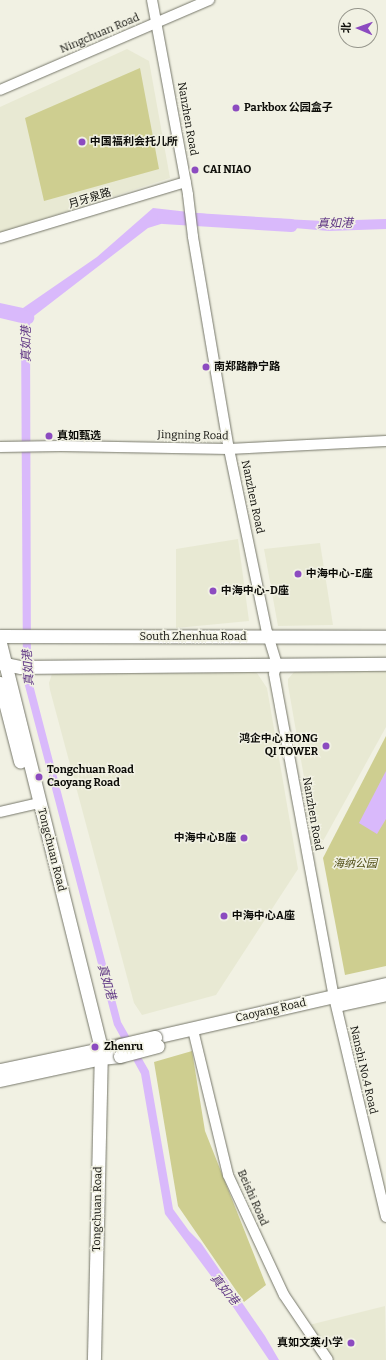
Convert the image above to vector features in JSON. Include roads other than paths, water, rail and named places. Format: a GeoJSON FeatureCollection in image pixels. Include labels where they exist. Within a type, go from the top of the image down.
{"type":"FeatureCollection","features":[{"type":"Feature","properties":{"kind":"main road","name":"South Zhenhua Road"},"geometry":{"type":"LineString","coordinates":[[0,636],[39,638],[386,637]]}},
{"type":"Feature","properties":{"kind":"main road","name":"Tongchuan Road"},"geometry":{"type":"LineString","coordinates":[[0,642],[3,664],[36,804],[98,1052],[94,1360]]}},
{"type":"Feature","properties":{"kind":"main road"},"geometry":{"type":"LineString","coordinates":[[3,664],[21,667],[43,667],[386,664]]}},
{"type":"Feature","properties":{"kind":"main road","name":"Tongchuan Road"},"geometry":{"type":"LineString","coordinates":[[0,683],[36,804]]}},
{"type":"Feature","properties":{"kind":"main road","name":"Caoyang Road"},"geometry":{"type":"LineString","coordinates":[[335,1001],[386,984]]}},
{"type":"Feature","properties":{"kind":"main road","name":"Caoyang Road"},"geometry":{"type":"LineString","coordinates":[[98,1052],[120,1050],[335,1001],[386,994]]}},
{"type":"Feature","properties":{"kind":"main road"},"geometry":{"type":"LineString","coordinates":[[0,1070],[98,1052]]}},
{"type":"Feature","properties":{"kind":"main road"},"geometry":{"type":"LineString","coordinates":[[0,1080],[98,1052]]}},
{"type":"Feature","properties":{"kind":"street","name":"Nanzhen Road"},"geometry":{"type":"LineString","coordinates":[[152,0],[186,182],[193,236],[229,449],[269,637],[277,664],[274,674],[335,1001]]}},
{"type":"Feature","properties":{"kind":"street","name":"Ningchuan Road"},"geometry":{"type":"LineString","coordinates":[[0,90],[210,0]]}},
{"type":"Feature","properties":{"kind":"street","name":"月牙泉路"},"geometry":{"type":"LineString","coordinates":[[0,238],[186,182]]}},
{"type":"Feature","properties":{"kind":"street","name":"Jingning Road"},"geometry":{"type":"LineString","coordinates":[[0,447],[229,449],[386,441]]}},
{"type":"Feature","properties":{"kind":"street"},"geometry":{"type":"LineString","coordinates":[[0,812],[36,804]]}},
{"type":"Feature","properties":{"kind":"street","name":"Nanshi No.4 Road"},"geometry":{"type":"LineString","coordinates":[[335,1001],[386,1217]]}},
{"type":"Feature","properties":{"kind":"street","name":"Beishi Road"},"geometry":{"type":"LineString","coordinates":[[195,1033],[228,1175],[284,1295],[328,1360]]}},
{"type":"Feature","properties":{"kind":"water"},"geometry":{"type":"Polygon","coordinates":[[[153,208],[224,216],[324,221],[386,219],[386,229],[329,231],[180,218],[148,228],[30,319],[31,677],[121,1022],[149,1071],[173,1209],[189,1231],[201,1243],[265,1336],[279,1360],[269,1360],[223,1292],[165,1214],[141,1074],[114,1025],[23,678],[21,321],[0,316],[0,303],[23,308],[97,257],[153,208]]]}},
{"type":"Feature","properties":{"kind":"water"},"geometry":{"type":"Polygon","coordinates":[[[386,771],[386,819],[377,834],[359,823],[386,771]]]}},
{"type":"Feature","properties":{"kind":"waterway","name":"真如港"},"geometry":{"type":"LineString","coordinates":[[163,217],[291,225]]}},
{"type":"Feature","properties":{"kind":"waterway"},"geometry":{"type":"LineString","coordinates":[[0,311],[27,317]]}},
{"type":"Feature","properties":{"kind":"place","name":"Parkbox 公园盒子"},"geometry":{"type":"Point","coordinates":[236,108]}},
{"type":"Feature","properties":{"kind":"place","name":"中国福利会托儿所"},"geometry":{"type":"Point","coordinates":[82,142]}},
{"type":"Feature","properties":{"kind":"place","name":"CAI NIAO"},"geometry":{"type":"Point","coordinates":[195,170]}},
{"type":"Feature","properties":{"kind":"place","name":"南郑路静宁路"},"geometry":{"type":"Point","coordinates":[206,367]}},
{"type":"Feature","properties":{"kind":"place","name":"真如甄选"},"geometry":{"type":"Point","coordinates":[49,436]}},
{"type":"Feature","properties":{"kind":"place","name":"中海中心-E座"},"geometry":{"type":"Point","coordinates":[298,574]}},
{"type":"Feature","properties":{"kind":"place","name":"中海中心-D座"},"geometry":{"type":"Point","coordinates":[213,591]}},
{"type":"Feature","properties":{"kind":"place","name":"鸿企中心 HONG QI TOWER"},"geometry":{"type":"Point","coordinates":[326,746]}},
{"type":"Feature","properties":{"kind":"place","name":"Tongchuan Road Caoyang Road"},"geometry":{"type":"Point","coordinates":[39,777]}},
{"type":"Feature","properties":{"kind":"place","name":"中海中心B座"},"geometry":{"type":"Point","coordinates":[244,838]}},
{"type":"Feature","properties":{"kind":"place","name":"中海中心A座"},"geometry":{"type":"Point","coordinates":[224,916]}},
{"type":"Feature","properties":{"kind":"place","name":"Zhenru"},"geometry":{"type":"Point","coordinates":[95,1047]}},
{"type":"Feature","properties":{"kind":"place","name":"真如文英小学"},"geometry":{"type":"Point","coordinates":[351,1343]}},
{"type":"Feature","properties":{"kind":"park label","name":"海纳公园"},"geometry":{"type":"Point","coordinates":[355,864]}}]}
